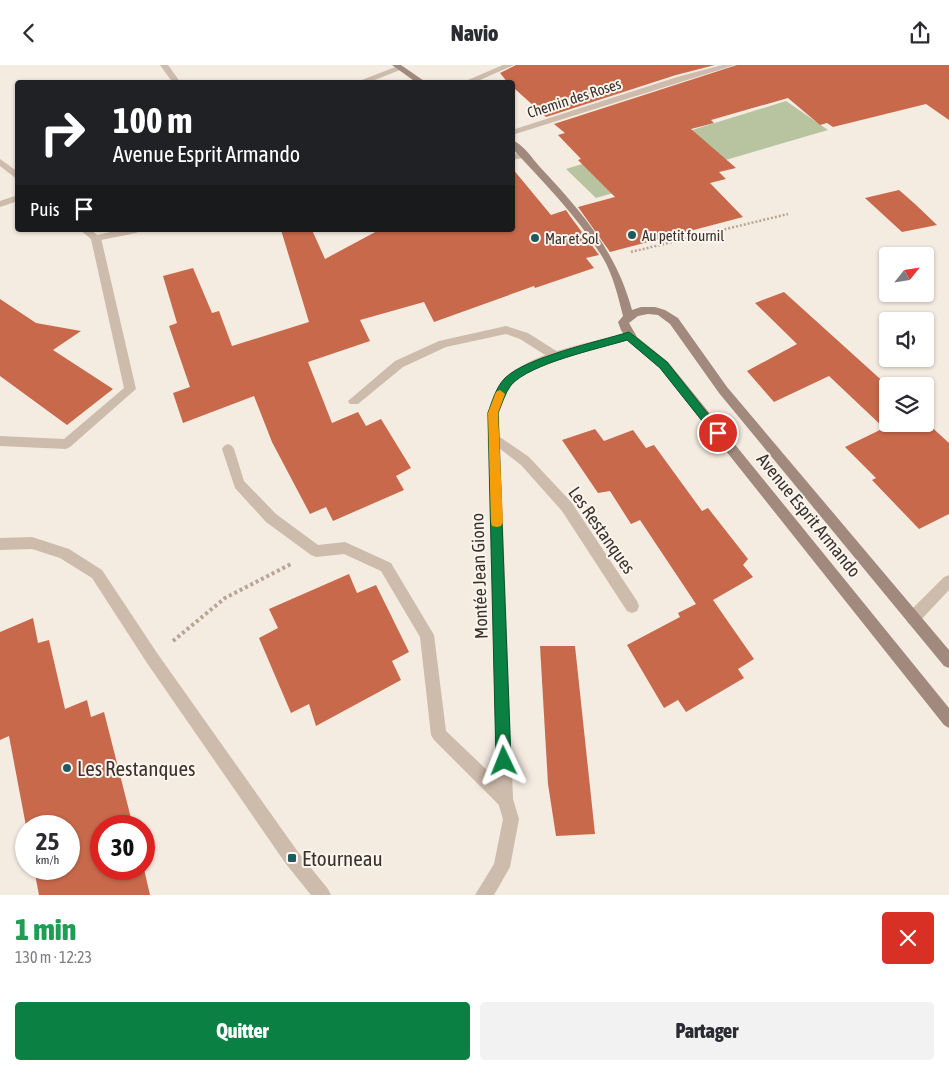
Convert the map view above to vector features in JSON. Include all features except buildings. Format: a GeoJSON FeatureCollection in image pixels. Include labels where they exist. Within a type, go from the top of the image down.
{"type":"FeatureCollection","features":[{"type":"Feature","properties":{"kind":"street"},"geometry":{"type":"LineString","coordinates":[[164,65],[175,80]]}},
{"type":"Feature","properties":{"kind":"street"},"geometry":{"type":"LineString","coordinates":[[472,80],[510,65]]}},
{"type":"Feature","properties":{"kind":"street","name":"Chemin des Roses"},"geometry":{"type":"LineString","coordinates":[[515,132],[680,79],[731,65]]}},
{"type":"Feature","properties":{"kind":"street"},"geometry":{"type":"LineString","coordinates":[[366,80],[398,67],[418,80]]}},
{"type":"Feature","properties":{"kind":"street"},"geometry":{"type":"LineString","coordinates":[[515,145],[571,206],[608,258],[622,288],[628,316],[623,322],[624,329],[629,336]]}},
{"type":"Feature","properties":{"kind":"street"},"geometry":{"type":"LineString","coordinates":[[515,157],[526,155]]}},
{"type":"Feature","properties":{"kind":"street"},"geometry":{"type":"LineString","coordinates":[[0,162],[15,174]]}},
{"type":"Feature","properties":{"kind":"street"},"geometry":{"type":"LineString","coordinates":[[0,204],[15,199]]}},
{"type":"Feature","properties":{"kind":"street"},"geometry":{"type":"LineString","coordinates":[[0,441],[66,444],[130,389],[96,238],[88,232]]}},
{"type":"Feature","properties":{"kind":"street"},"geometry":{"type":"LineString","coordinates":[[96,238],[126,232]]}},
{"type":"Feature","properties":{"kind":"street","name":"Avenue Esprit Armando"},"geometry":{"type":"LineString","coordinates":[[628,316],[644,309],[654,309],[667,315],[675,322],[723,390],[949,661]]}},
{"type":"Feature","properties":{"kind":"street"},"geometry":{"type":"LineString","coordinates":[[354,401],[399,364],[443,344],[506,330],[524,336],[556,357]]}},
{"type":"Feature","properties":{"kind":"street","name":"Avenue Esprit Armando"},"geometry":{"type":"LineString","coordinates":[[629,336],[664,365],[949,720]]}},
{"type":"Feature","properties":{"kind":"street","name":"Montée Jean Giono"},"geometry":{"type":"LineString","coordinates":[[484,895],[502,867],[511,819],[505,799],[493,413],[508,381],[526,369],[556,357],[629,336]]}},
{"type":"Feature","properties":{"kind":"street","name":"Les Restanques"},"geometry":{"type":"LineString","coordinates":[[494,438],[525,461],[567,507],[632,606]]}},
{"type":"Feature","properties":{"kind":"street"},"geometry":{"type":"LineString","coordinates":[[228,449],[238,484],[271,518],[316,551],[345,548],[386,567],[427,635],[439,735],[505,799]]}},
{"type":"Feature","properties":{"kind":"street"},"geometry":{"type":"LineString","coordinates":[[0,544],[32,543],[64,553],[97,574],[152,658],[292,858],[322,895]]}},
{"type":"Feature","properties":{"kind":"street"},"geometry":{"type":"LineString","coordinates":[[913,618],[949,581]]}},
{"type":"Feature","properties":{"kind":"path"},"geometry":{"type":"LineString","coordinates":[[608,258],[788,214]]}},
{"type":"Feature","properties":{"kind":"path"},"geometry":{"type":"LineString","coordinates":[[171,643],[225,598],[316,551]]}},
{"type":"Feature","properties":{"kind":"green space"},"geometry":{"type":"Polygon","coordinates":[[[786,101],[828,130],[596,198],[566,169],[786,101]]]}},
{"type":"Feature","properties":{"kind":"slow traffic"},"geometry":{"type":"LineString","coordinates":[[497,522],[493,413],[500,394]]}},
{"type":"Feature","properties":{"kind":"place","name":"Au petit fournil"},"geometry":{"type":"Point","coordinates":[632,235]}},
{"type":"Feature","properties":{"kind":"place","name":"Mar et Sol"},"geometry":{"type":"Point","coordinates":[535,238]}},
{"type":"Feature","properties":{"kind":"place","name":"Les Restanques"},"geometry":{"type":"Point","coordinates":[67,768]}},
{"type":"Feature","properties":{"kind":"place","name":"Etourneau"},"geometry":{"type":"Point","coordinates":[292,858]}},
{"type":"Feature","properties":{"kind":"route"},"geometry":{"type":"LineString","coordinates":[[504,761],[493,413],[508,381],[526,369],[542,362],[629,336],[664,365],[718,433]]}}]}
